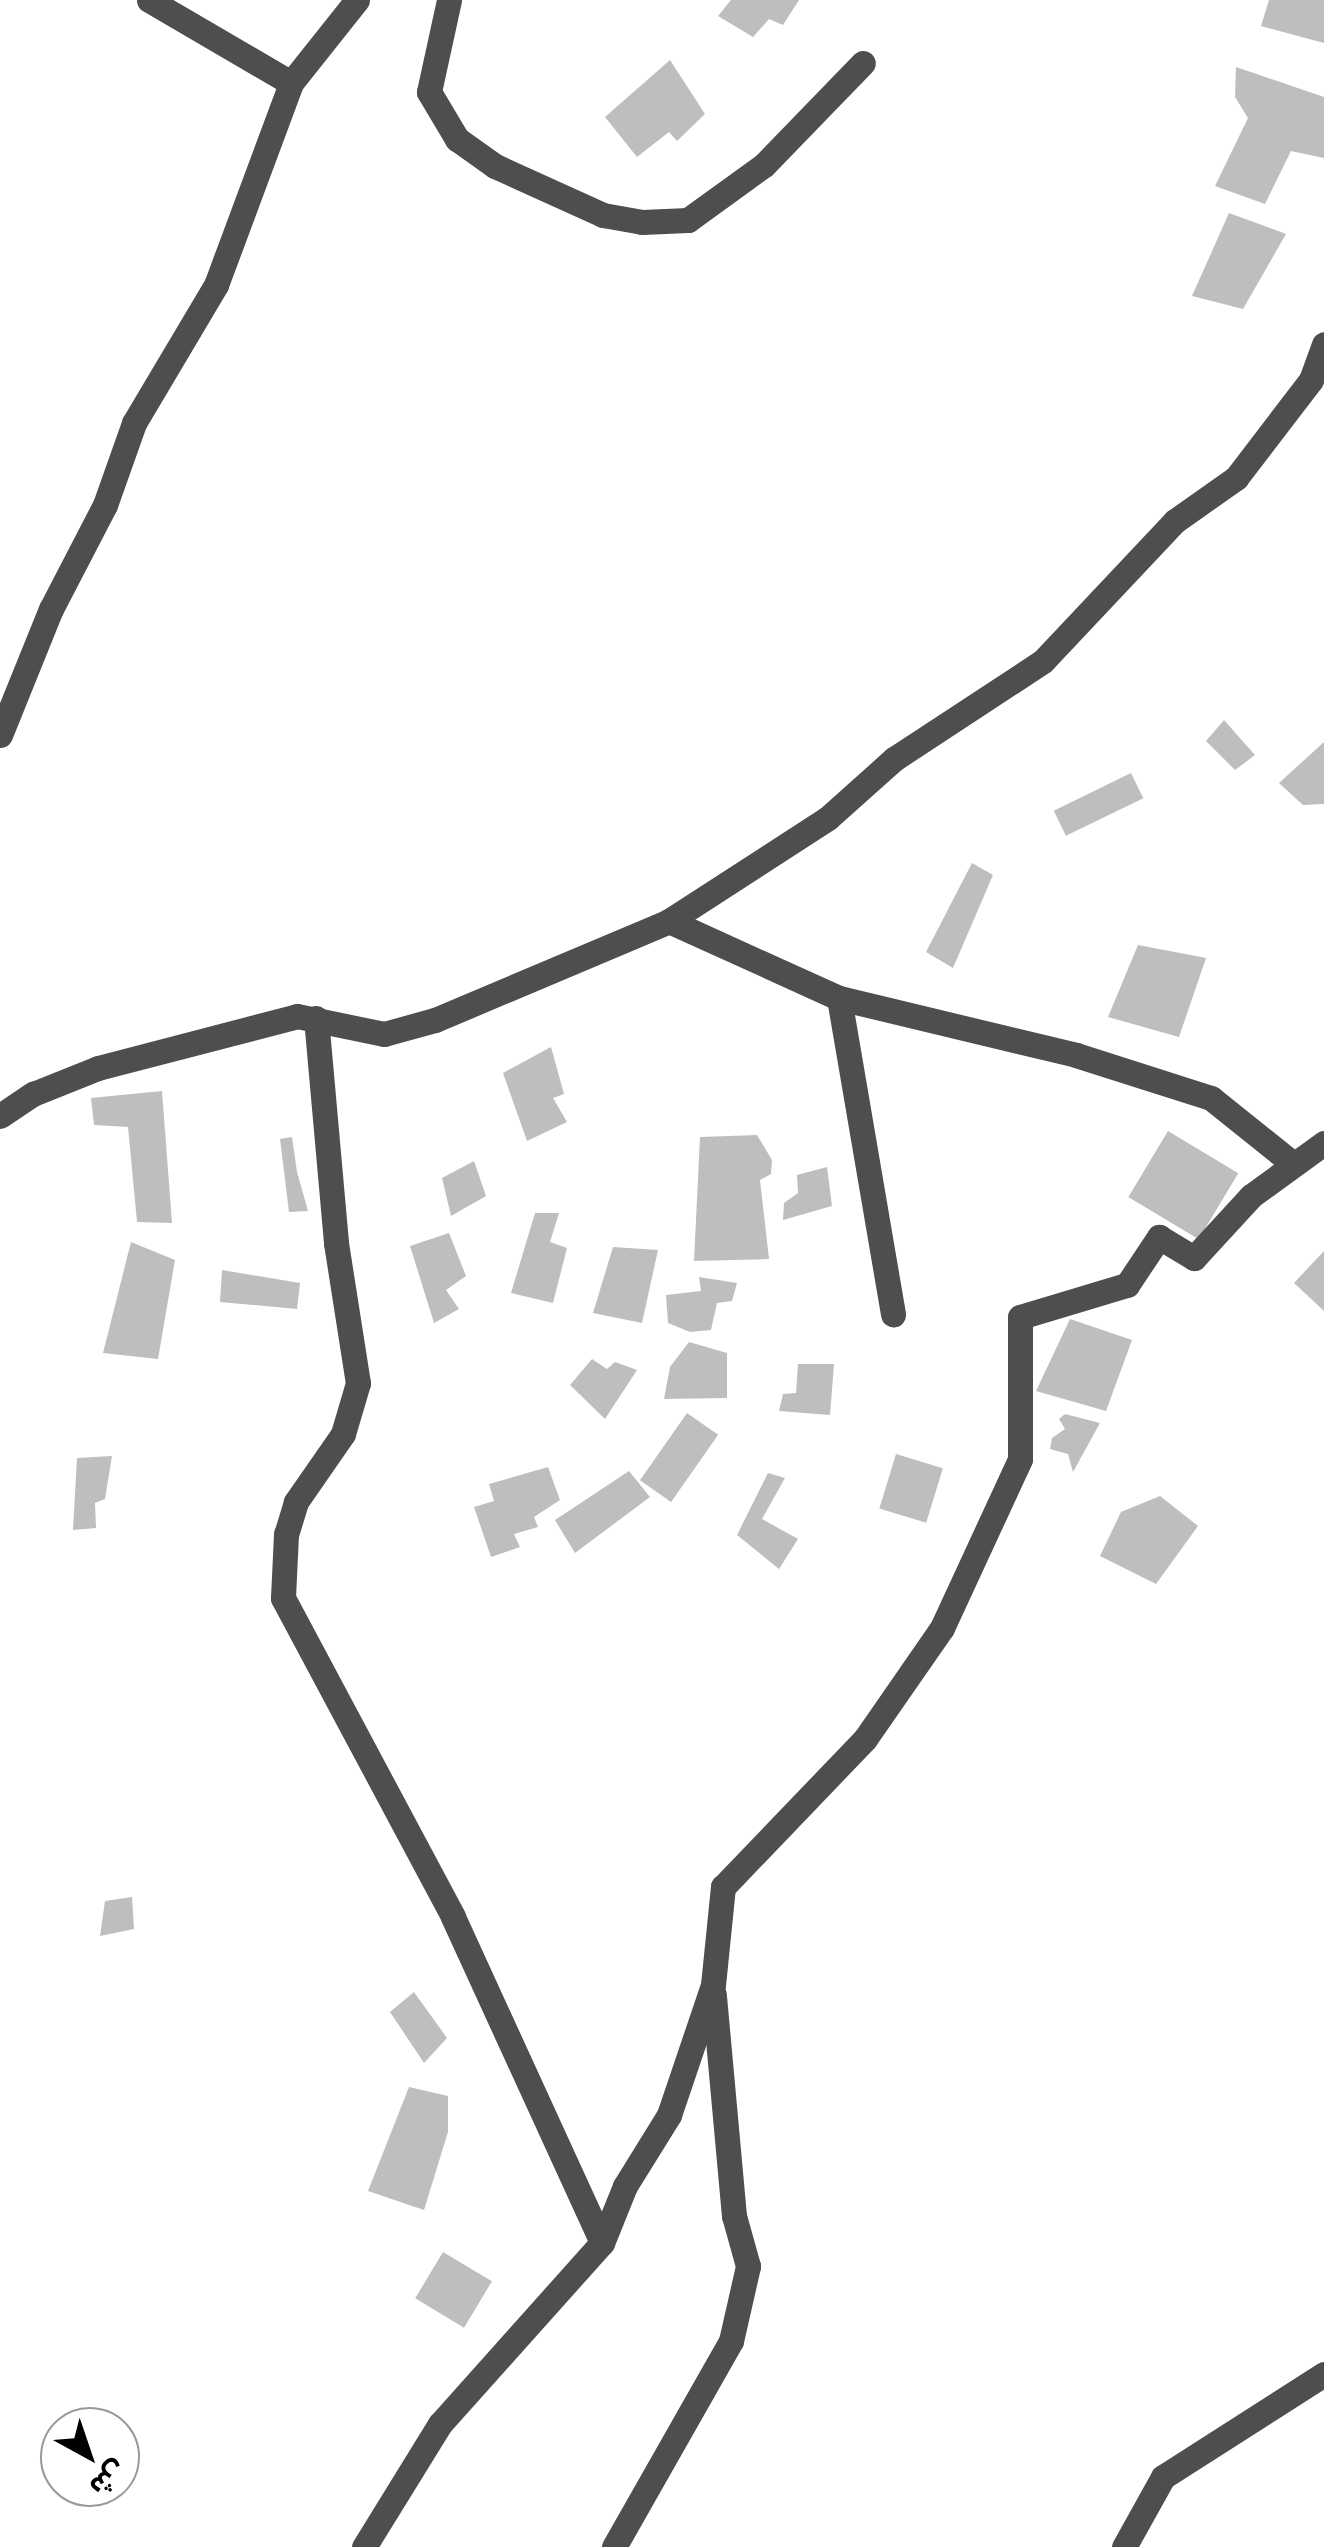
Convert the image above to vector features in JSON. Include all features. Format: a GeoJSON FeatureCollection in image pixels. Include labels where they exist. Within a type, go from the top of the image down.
{"type":"FeatureCollection","features":[{"type":"Feature","properties":{"kind":"street"},"geometry":{"type":"LineString","coordinates":[[148,0],[291,83]]}},
{"type":"Feature","properties":{"kind":"street"},"geometry":{"type":"LineString","coordinates":[[0,735],[51,610],[105,505],[134,423],[216,284],[291,83],[357,0]]}},
{"type":"Feature","properties":{"kind":"street"},"geometry":{"type":"LineString","coordinates":[[448,0],[428,92],[457,139],[495,166],[603,215],[642,222],[688,220],[764,165],[863,63]]}},
{"type":"Feature","properties":{"kind":"street"},"geometry":{"type":"LineString","coordinates":[[0,1116],[33,1094],[98,1068],[296,1016],[384,1034],[435,1020],[669,921],[828,818],[894,759],[1043,661],[1175,521],[1236,478],[1311,380],[1324,344]]}},
{"type":"Feature","properties":{"kind":"street"},"geometry":{"type":"LineString","coordinates":[[669,921],[839,998],[1076,1055],[1211,1098],[1291,1162]]}},
{"type":"Feature","properties":{"kind":"street"},"geometry":{"type":"LineString","coordinates":[[839,998],[892,1314]]}},
{"type":"Feature","properties":{"kind":"street"},"geometry":{"type":"LineString","coordinates":[[316,1018],[336,1243],[358,1383],[343,1434],[296,1502],[286,1534],[283,1598],[453,1917],[602,2243]]}},
{"type":"Feature","properties":{"kind":"street"},"geometry":{"type":"LineString","coordinates":[[614,2547],[731,2342],[748,2266],[734,2216],[713,1985],[723,1886],[865,1739],[942,1628],[1020,1459],[1020,1317],[1127,1285],[1159,1238],[1194,1258],[1291,1162],[1324,1143]]}},
{"type":"Feature","properties":{"kind":"street"},"geometry":{"type":"LineString","coordinates":[[364,2547],[440,2424],[602,2243],[625,2186],[669,2115],[713,1985]]}},
{"type":"Feature","properties":{"kind":"street"},"geometry":{"type":"LineString","coordinates":[[1124,2547],[1163,2477],[1324,2374]]}},
{"type":"Feature","properties":{"kind":"building"},"geometry":{"type":"Polygon","coordinates":[[[731,0],[799,0],[783,25],[769,19],[753,37],[718,16],[731,0]]]}},
{"type":"Feature","properties":{"kind":"building"},"geometry":{"type":"Polygon","coordinates":[[[1269,0],[1324,0],[1324,43],[1261,26],[1269,0]]]}},
{"type":"Feature","properties":{"kind":"building"},"geometry":{"type":"Polygon","coordinates":[[[670,60],[705,114],[677,141],[669,132],[637,157],[605,117],[670,60]]]}},
{"type":"Feature","properties":{"kind":"building"},"geometry":{"type":"Polygon","coordinates":[[[1236,67],[1324,97],[1324,158],[1291,151],[1265,204],[1215,186],[1248,118],[1235,97],[1236,67]]]}},
{"type":"Feature","properties":{"kind":"building"},"geometry":{"type":"Polygon","coordinates":[[[1229,213],[1286,234],[1243,309],[1192,296],[1229,213]]]}},
{"type":"Feature","properties":{"kind":"building"},"geometry":{"type":"Polygon","coordinates":[[[1224,720],[1255,755],[1235,770],[1206,741],[1224,720]]]}},
{"type":"Feature","properties":{"kind":"building"},"geometry":{"type":"Polygon","coordinates":[[[1324,742],[1324,804],[1303,805],[1279,783],[1324,742]]]}},
{"type":"Feature","properties":{"kind":"building"},"geometry":{"type":"Polygon","coordinates":[[[1131,773],[1143,798],[1066,836],[1054,811],[1131,773]]]}},
{"type":"Feature","properties":{"kind":"building"},"geometry":{"type":"Polygon","coordinates":[[[972,863],[993,875],[953,968],[926,952],[972,863]]]}},
{"type":"Feature","properties":{"kind":"building"},"geometry":{"type":"Polygon","coordinates":[[[1138,945],[1206,958],[1179,1037],[1108,1017],[1138,945]]]}},
{"type":"Feature","properties":{"kind":"building"},"geometry":{"type":"Polygon","coordinates":[[[551,1047],[564,1094],[553,1098],[567,1122],[527,1141],[503,1073],[551,1047]]]}},
{"type":"Feature","properties":{"kind":"building"},"geometry":{"type":"Polygon","coordinates":[[[162,1091],[172,1223],[137,1222],[128,1127],[94,1125],[91,1098],[162,1091]]]}},
{"type":"Feature","properties":{"kind":"building"},"geometry":{"type":"Polygon","coordinates":[[[1168,1131],[1238,1173],[1199,1239],[1128,1197],[1168,1131]]]}},
{"type":"Feature","properties":{"kind":"building"},"geometry":{"type":"Polygon","coordinates":[[[757,1135],[772,1160],[771,1174],[760,1180],[769,1259],[694,1261],[700,1137],[757,1135]]]}},
{"type":"Feature","properties":{"kind":"building"},"geometry":{"type":"Polygon","coordinates":[[[292,1137],[308,1211],[289,1212],[280,1139],[292,1137]]]}},
{"type":"Feature","properties":{"kind":"building"},"geometry":{"type":"Polygon","coordinates":[[[474,1161],[486,1196],[451,1216],[442,1178],[474,1161]]]}},
{"type":"Feature","properties":{"kind":"building"},"geometry":{"type":"Polygon","coordinates":[[[827,1167],[832,1206],[783,1220],[784,1203],[798,1193],[797,1175],[827,1167]]]}},
{"type":"Feature","properties":{"kind":"building"},"geometry":{"type":"Polygon","coordinates":[[[535,1213],[559,1213],[550,1242],[567,1248],[553,1303],[511,1293],[535,1213]]]}},
{"type":"Feature","properties":{"kind":"building"},"geometry":{"type":"Polygon","coordinates":[[[449,1233],[466,1276],[446,1290],[459,1309],[434,1323],[410,1246],[449,1233]]]}},
{"type":"Feature","properties":{"kind":"building"},"geometry":{"type":"Polygon","coordinates":[[[131,1242],[175,1260],[158,1359],[103,1353],[131,1242]]]}},
{"type":"Feature","properties":{"kind":"building"},"geometry":{"type":"Polygon","coordinates":[[[613,1247],[658,1250],[642,1323],[593,1313],[613,1247]]]}},
{"type":"Feature","properties":{"kind":"building"},"geometry":{"type":"Polygon","coordinates":[[[1324,1251],[1324,1311],[1294,1283],[1324,1251]]]}},
{"type":"Feature","properties":{"kind":"building"},"geometry":{"type":"Polygon","coordinates":[[[222,1270],[300,1283],[297,1309],[220,1302],[222,1270]]]}},
{"type":"Feature","properties":{"kind":"building"},"geometry":{"type":"Polygon","coordinates":[[[699,1277],[737,1283],[732,1301],[717,1303],[711,1330],[690,1332],[668,1323],[666,1295],[701,1291],[699,1277]]]}},
{"type":"Feature","properties":{"kind":"building"},"geometry":{"type":"Polygon","coordinates":[[[1070,1319],[1132,1340],[1106,1411],[1036,1391],[1070,1319]]]}},
{"type":"Feature","properties":{"kind":"building"},"geometry":{"type":"Polygon","coordinates":[[[689,1342],[727,1353],[727,1398],[664,1399],[670,1367],[689,1342]]]}},
{"type":"Feature","properties":{"kind":"building"},"geometry":{"type":"Polygon","coordinates":[[[592,1359],[607,1369],[615,1362],[637,1370],[605,1419],[570,1385],[592,1359]]]}},
{"type":"Feature","properties":{"kind":"building"},"geometry":{"type":"Polygon","coordinates":[[[798,1364],[834,1364],[830,1415],[779,1411],[783,1394],[796,1393],[798,1364]]]}},
{"type":"Feature","properties":{"kind":"building"},"geometry":{"type":"Polygon","coordinates":[[[687,1413],[718,1435],[671,1502],[640,1480],[687,1413]]]}},
{"type":"Feature","properties":{"kind":"building"},"geometry":{"type":"Polygon","coordinates":[[[1065,1414],[1100,1423],[1073,1472],[1068,1454],[1050,1449],[1052,1438],[1065,1429],[1059,1419],[1065,1414]]]}},
{"type":"Feature","properties":{"kind":"building"},"geometry":{"type":"Polygon","coordinates":[[[896,1454],[943,1468],[926,1523],[879,1509],[896,1454]]]}},
{"type":"Feature","properties":{"kind":"building"},"geometry":{"type":"Polygon","coordinates":[[[112,1456],[105,1499],[95,1503],[96,1528],[73,1530],[77,1458],[112,1456]]]}},
{"type":"Feature","properties":{"kind":"building"},"geometry":{"type":"Polygon","coordinates":[[[548,1467],[560,1500],[534,1517],[538,1527],[514,1534],[520,1547],[491,1557],[474,1507],[494,1501],[489,1484],[548,1467]]]}},
{"type":"Feature","properties":{"kind":"building"},"geometry":{"type":"Polygon","coordinates":[[[629,1471],[650,1497],[575,1553],[555,1520],[629,1471]]]}},
{"type":"Feature","properties":{"kind":"building"},"geometry":{"type":"Polygon","coordinates":[[[768,1473],[785,1478],[762,1519],[798,1539],[779,1569],[737,1535],[768,1473]]]}},
{"type":"Feature","properties":{"kind":"building"},"geometry":{"type":"Polygon","coordinates":[[[1160,1496],[1198,1526],[1156,1584],[1100,1556],[1121,1512],[1160,1496]]]}},
{"type":"Feature","properties":{"kind":"building"},"geometry":{"type":"Polygon","coordinates":[[[132,1897],[134,1929],[100,1936],[105,1901],[132,1897]]]}},
{"type":"Feature","properties":{"kind":"building"},"geometry":{"type":"Polygon","coordinates":[[[414,1992],[447,2038],[424,2063],[390,2012],[414,1992]]]}},
{"type":"Feature","properties":{"kind":"building"},"geometry":{"type":"Polygon","coordinates":[[[409,2087],[448,2096],[448,2132],[424,2210],[368,2191],[409,2087]]]}},
{"type":"Feature","properties":{"kind":"building"},"geometry":{"type":"Polygon","coordinates":[[[443,2252],[492,2281],[464,2328],[415,2298],[443,2252]]]}}]}
